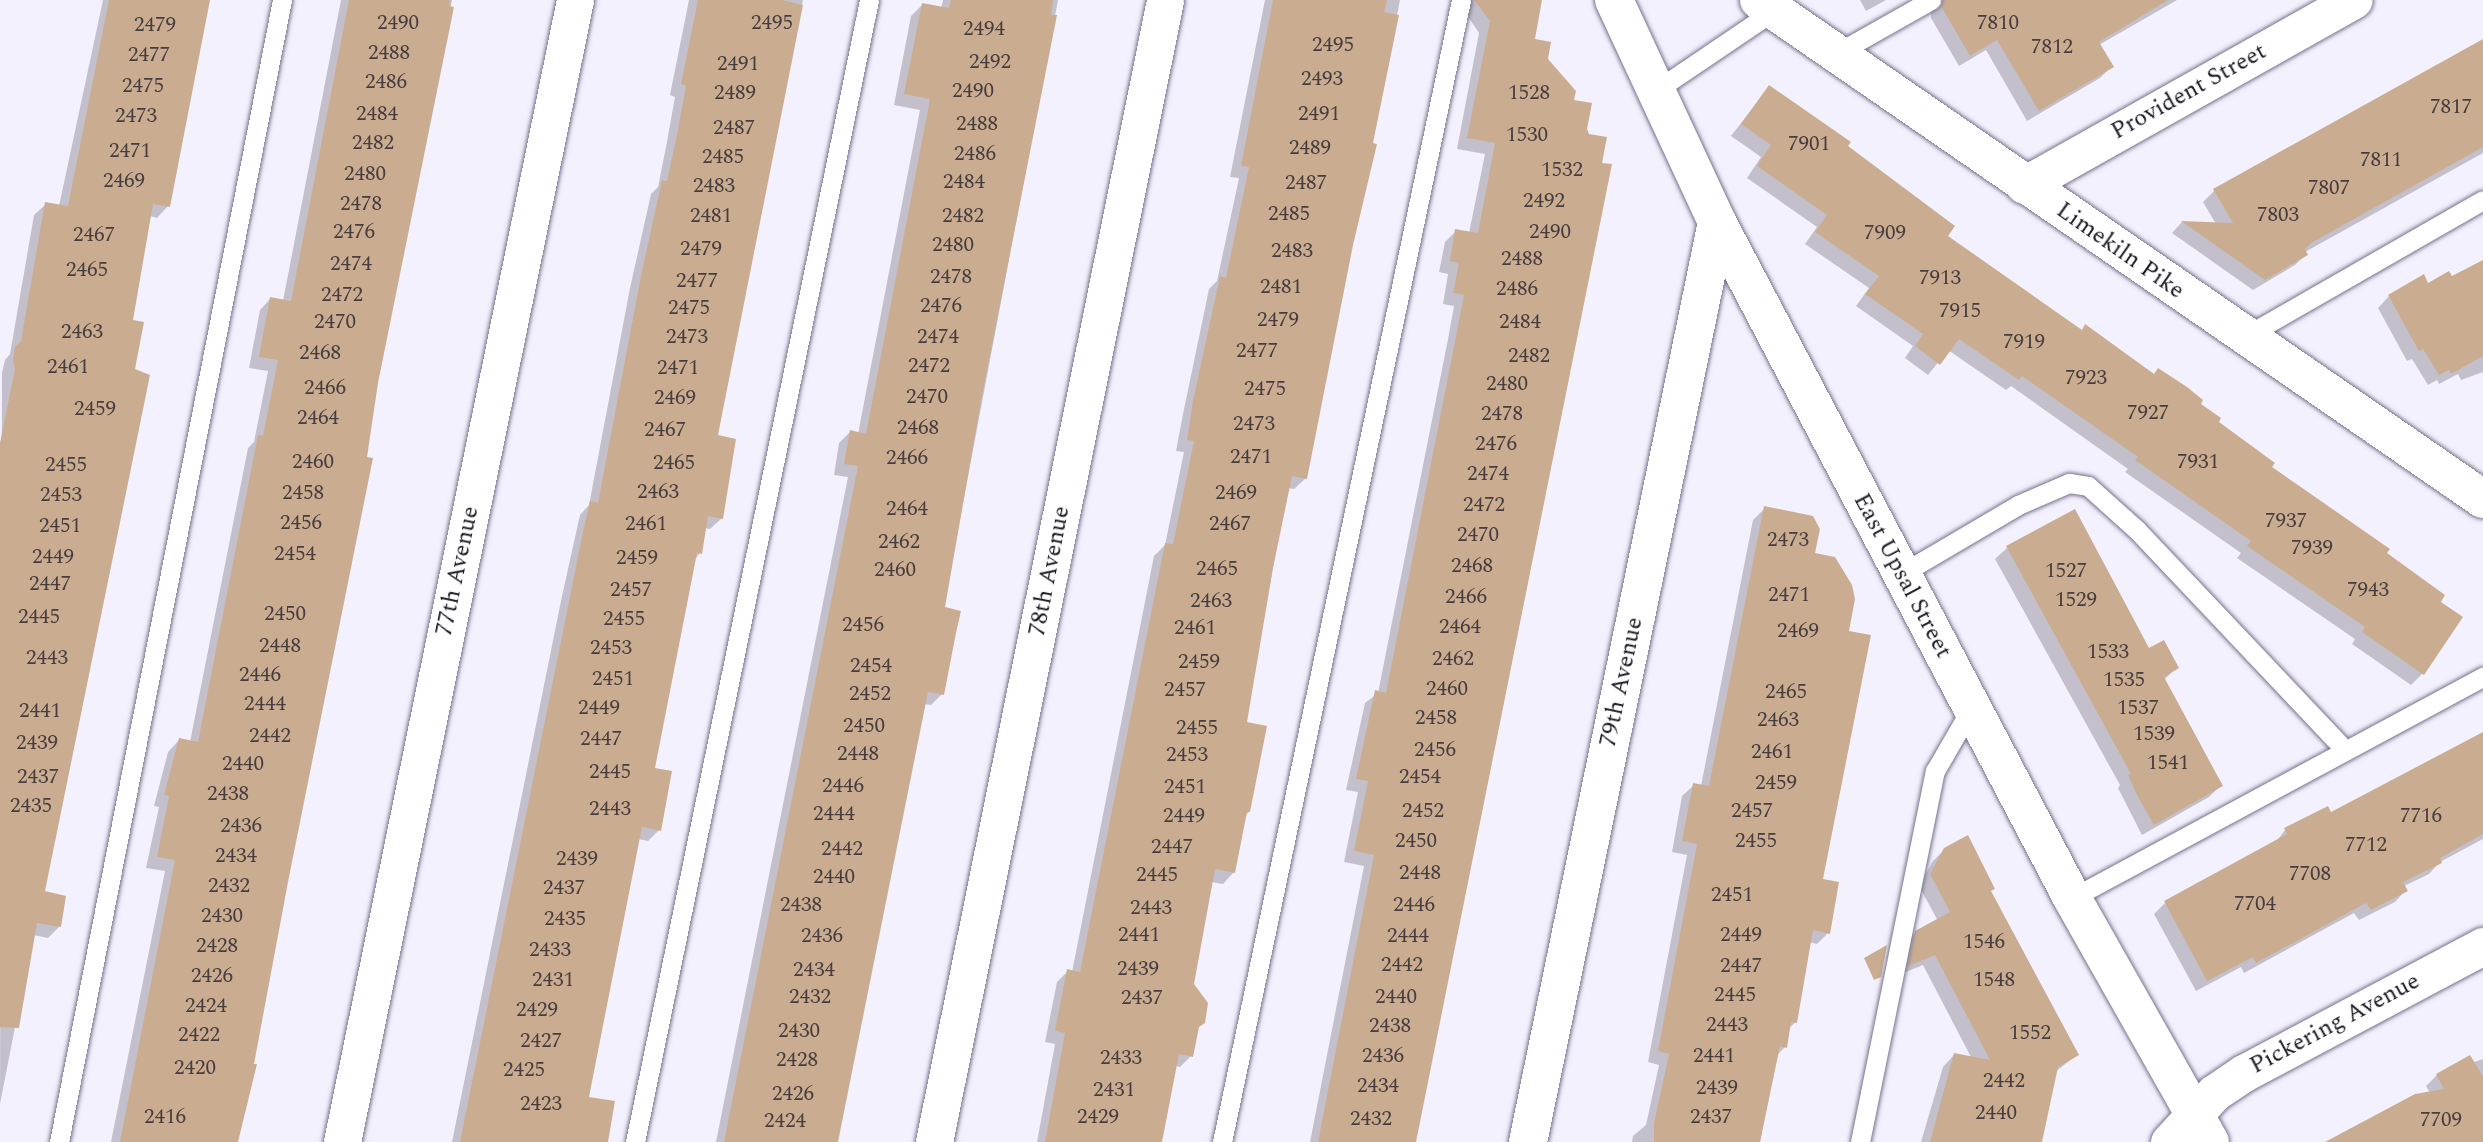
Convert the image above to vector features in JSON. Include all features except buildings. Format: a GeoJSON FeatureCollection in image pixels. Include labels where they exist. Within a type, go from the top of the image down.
{"type":"FeatureCollection","features":[{"type":"Feature","properties":{"kind":"street","name":"77th Avenue"},"geometry":{"type":"LineString","coordinates":[[342,1142],[575,0]]}},
{"type":"Feature","properties":{"kind":"street","name":"78th Avenue"},"geometry":{"type":"LineString","coordinates":[[934,1142],[1165,0]]}},
{"type":"Feature","properties":{"kind":"street","name":"East Upsal Street"},"geometry":{"type":"LineString","coordinates":[[1614,0],[1717,222],[2072,898],[2202,1127]]}},
{"type":"Feature","properties":{"kind":"street","name":"Provident Street"},"geometry":{"type":"LineString","coordinates":[[2024,185],[2354,0]]}},
{"type":"Feature","properties":{"kind":"street","name":"Limekiln Pike"},"geometry":{"type":"LineString","coordinates":[[1780,4],[1831,49],[2024,185],[2483,499]]}},
{"type":"Feature","properties":{"kind":"street","name":"79th Avenue"},"geometry":{"type":"LineString","coordinates":[[1528,1142],[1717,222]]}},
{"type":"Feature","properties":{"kind":"street","name":"Pickering Avenue"},"geometry":{"type":"LineString","coordinates":[[2169,1142],[2202,1127],[2214,1093],[2244,1073],[2483,946]]}},
{"type":"Feature","properties":{"kind":"lane"},"geometry":{"type":"LineString","coordinates":[[59,1142],[282,0]]}},
{"type":"Feature","properties":{"kind":"lane"},"geometry":{"type":"LineString","coordinates":[[635,1142],[869,0]]}},
{"type":"Feature","properties":{"kind":"lane"},"geometry":{"type":"LineString","coordinates":[[1222,1142],[1461,0]]}},
{"type":"Feature","properties":{"kind":"lane"},"geometry":{"type":"LineString","coordinates":[[1831,49],[1931,0]]}},
{"type":"Feature","properties":{"kind":"lane"},"geometry":{"type":"LineString","coordinates":[[1655,91],[1780,4]]}},
{"type":"Feature","properties":{"kind":"lane"},"geometry":{"type":"LineString","coordinates":[[2244,337],[2483,200]]}},
{"type":"Feature","properties":{"kind":"lane"},"geometry":{"type":"LineString","coordinates":[[1901,574],[2018,505],[2069,483],[2088,486],[2137,530],[2344,749]]}},
{"type":"Feature","properties":{"kind":"lane"},"geometry":{"type":"LineString","coordinates":[[2072,898],[2344,749],[2483,677]]}},
{"type":"Feature","properties":{"kind":"lane"},"geometry":{"type":"LineString","coordinates":[[1860,1142],[1935,771],[1972,708]]}}]}
